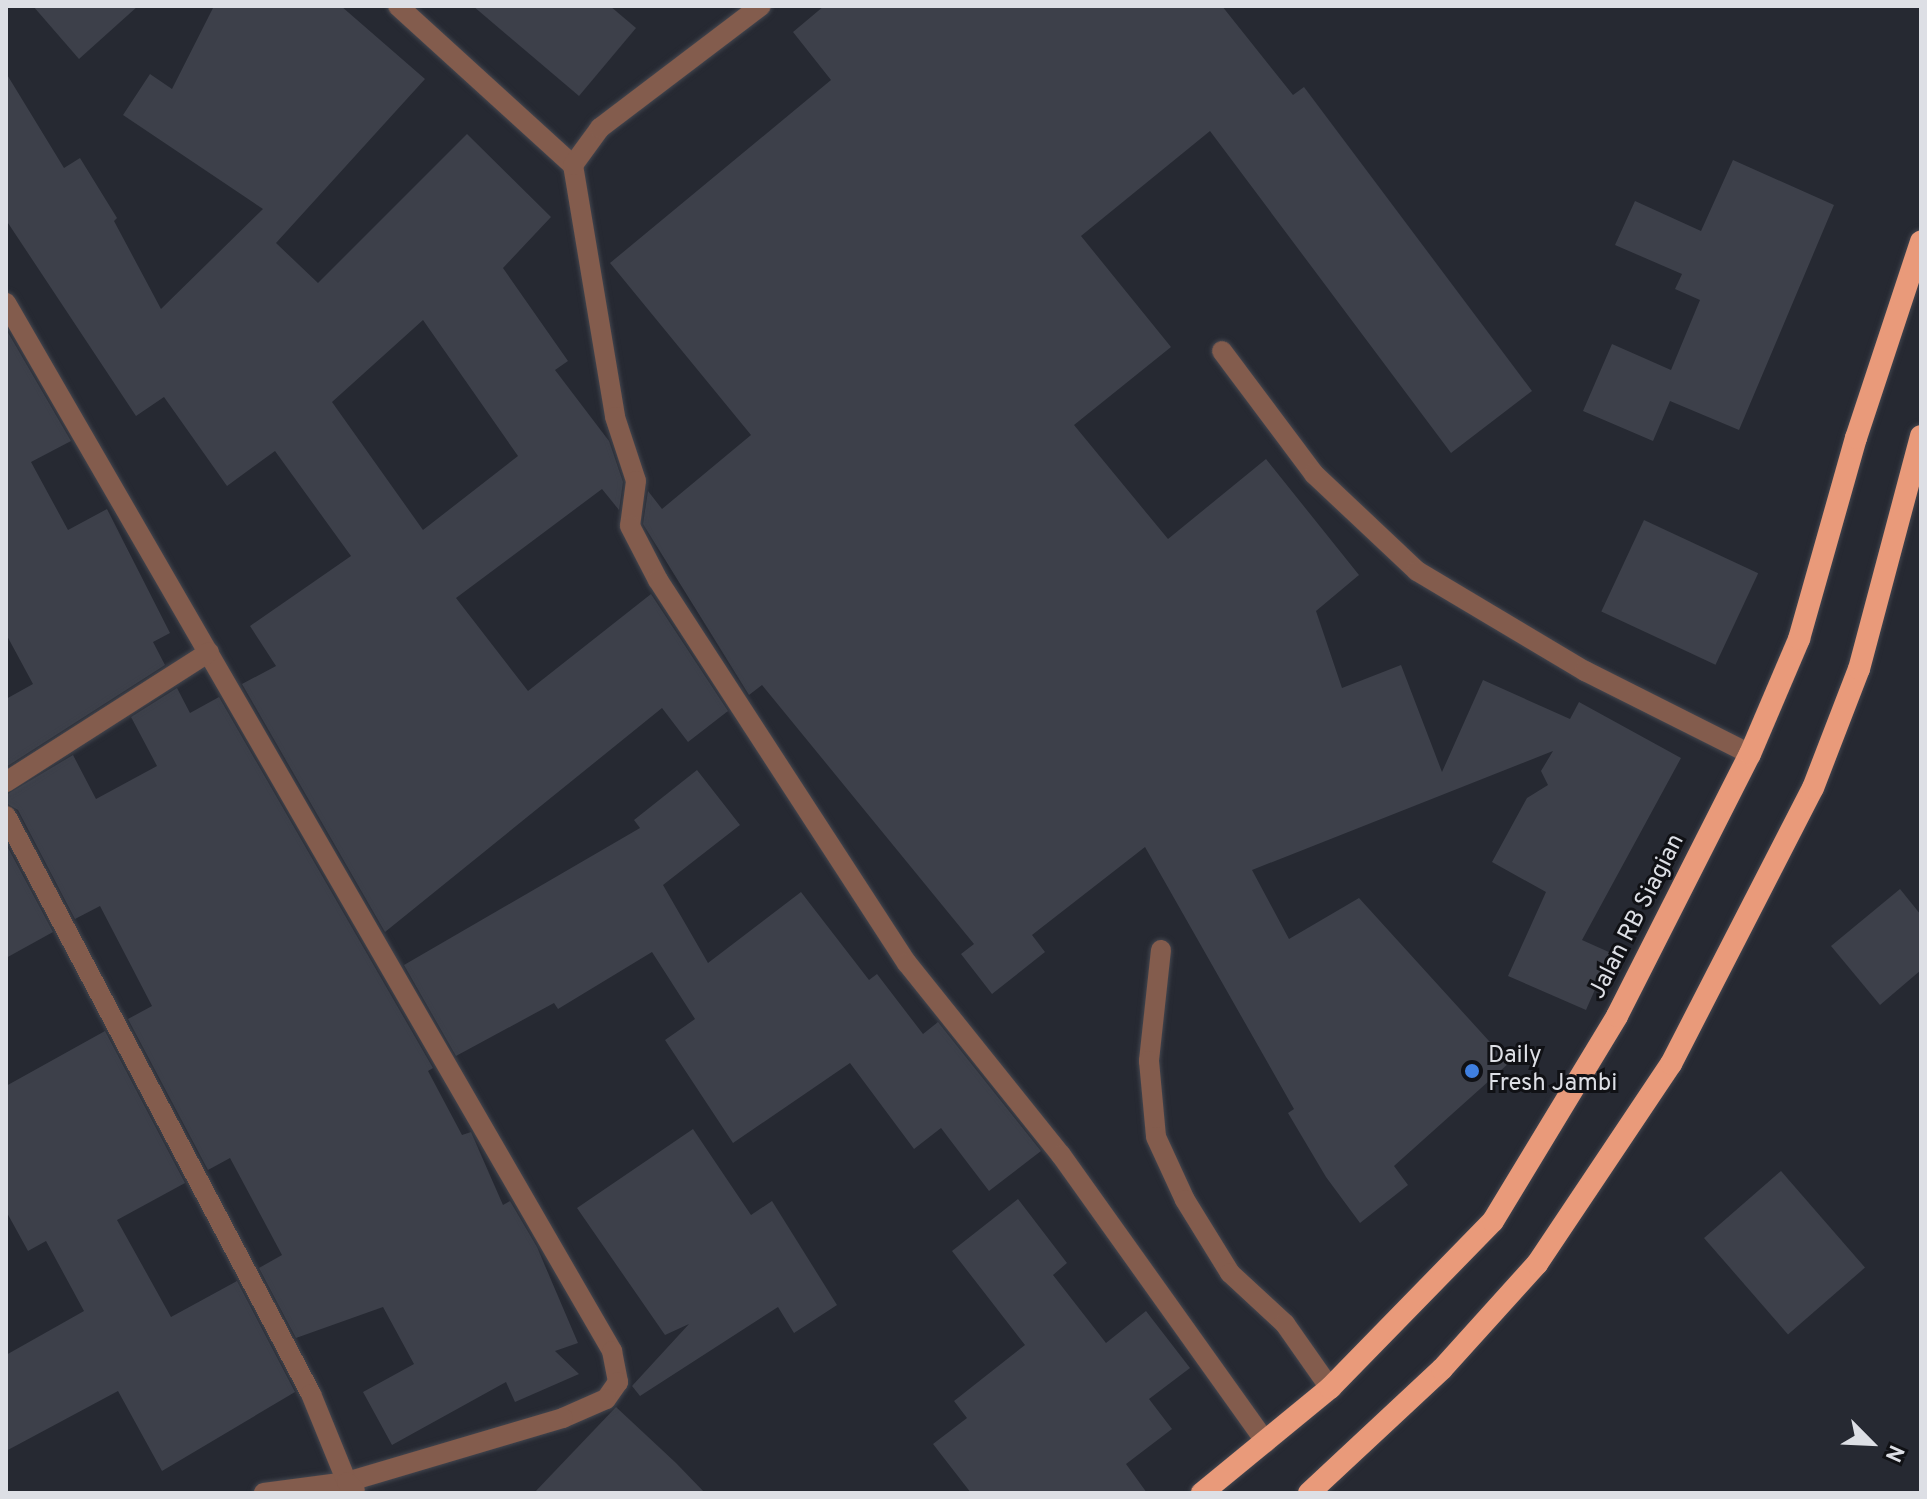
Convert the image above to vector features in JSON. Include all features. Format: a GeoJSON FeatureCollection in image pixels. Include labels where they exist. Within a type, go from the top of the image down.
{"type":"FeatureCollection","features":[{"type":"Feature","properties":{"kind":"highway","name":"Jalan RB Siagian"},"geometry":{"type":"LineString","coordinates":[[1202,1493],[1330,1388],[1493,1221],[1617,1016],[1750,754],[1799,639],[1856,438],[1921,241]]}},
{"type":"Feature","properties":{"kind":"highway"},"geometry":{"type":"LineString","coordinates":[[1311,1493],[1442,1369],[1537,1264],[1671,1064],[1813,788],[1859,669],[1921,436]]}},
{"type":"Feature","properties":{"kind":"street"},"geometry":{"type":"LineString","coordinates":[[398,6],[573,165],[615,417],[636,481],[630,526],[658,580],[907,963],[1061,1155],[1266,1442]]}},
{"type":"Feature","properties":{"kind":"street"},"geometry":{"type":"LineString","coordinates":[[573,165],[600,128],[761,6]]}},
{"type":"Feature","properties":{"kind":"street"},"geometry":{"type":"LineString","coordinates":[[6,303],[612,1351],[618,1382],[606,1399],[563,1418],[352,1488],[264,1493]]}},
{"type":"Feature","properties":{"kind":"street"},"geometry":{"type":"LineString","coordinates":[[1222,351],[1314,474],[1417,571],[1585,671],[1750,754]]}},
{"type":"Feature","properties":{"kind":"street"},"geometry":{"type":"LineString","coordinates":[[6,782],[209,652]]}},
{"type":"Feature","properties":{"kind":"street"},"geometry":{"type":"LineString","coordinates":[[6,816],[311,1394],[352,1488]]}},
{"type":"Feature","properties":{"kind":"street"},"geometry":{"type":"LineString","coordinates":[[1161,950],[1149,1061],[1156,1137],[1185,1200],[1230,1273],[1285,1324],[1330,1388]]}},
{"type":"Feature","properties":{"kind":"building"},"geometry":{"type":"Polygon","coordinates":[[[33,6],[138,6],[79,59],[33,6]]]}},
{"type":"Feature","properties":{"kind":"building"},"geometry":{"type":"Polygon","coordinates":[[[214,6],[341,6],[425,79],[276,243],[318,283],[467,134],[551,217],[503,268],[568,361],[555,370],[609,441],[623,482],[619,510],[602,489],[456,598],[528,691],[651,594],[728,711],[688,742],[662,708],[385,932],[242,684],[276,666],[250,626],[351,556],[275,451],[227,486],[164,397],[136,416],[6,220],[6,73],[64,168],[80,158],[117,218],[114,221],[161,309],[263,209],[123,115],[150,74],[172,89],[214,6]],[[423,320],[332,402],[423,530],[518,456],[423,320]]]}},
{"type":"Feature","properties":{"kind":"building"},"geometry":{"type":"Polygon","coordinates":[[[473,6],[610,6],[636,28],[579,96],[473,6]]]}},
{"type":"Feature","properties":{"kind":"building"},"geometry":{"type":"Polygon","coordinates":[[[824,6],[1222,6],[1293,95],[1304,87],[1532,391],[1451,453],[1210,131],[1081,236],[1171,347],[1074,425],[1168,539],[1266,459],[1359,575],[1316,611],[1342,688],[1401,665],[1442,772],[1483,680],[1570,719],[1579,702],[1681,758],[1582,940],[1611,953],[1586,1010],[1508,976],[1546,892],[1492,862],[1527,798],[1548,785],[1541,771],[1553,751],[1252,870],[1289,939],[1359,898],[1509,1063],[1394,1166],[1408,1185],[1360,1223],[1326,1177],[1288,1113],[1294,1109],[1145,847],[1032,935],[1045,952],[992,994],[961,954],[974,944],[762,685],[749,695],[643,524],[648,491],[662,509],[751,435],[610,263],[831,80],[793,32],[824,6]]]}},
{"type":"Feature","properties":{"kind":"building"},"geometry":{"type":"Polygon","coordinates":[[[1733,160],[1834,205],[1739,430],[1670,401],[1653,441],[1583,411],[1612,344],[1671,370],[1700,300],[1675,289],[1682,274],[1615,245],[1635,201],[1701,231],[1733,160]]]}},
{"type":"Feature","properties":{"kind":"building"},"geometry":{"type":"Polygon","coordinates":[[[6,329],[71,441],[31,462],[68,530],[107,509],[170,633],[153,642],[165,665],[6,767],[6,699],[33,684],[6,634],[6,329]]]}},
{"type":"Feature","properties":{"kind":"building"},"geometry":{"type":"Polygon","coordinates":[[[1644,520],[1758,573],[1716,665],[1601,612],[1644,520]]]}},
{"type":"Feature","properties":{"kind":"building"},"geometry":{"type":"Polygon","coordinates":[[[177,688],[190,713],[219,697],[433,1068],[428,1071],[462,1135],[471,1132],[503,1205],[510,1201],[537,1247],[578,1343],[555,1351],[579,1374],[515,1402],[506,1382],[392,1445],[363,1392],[414,1364],[383,1307],[296,1338],[259,1268],[282,1255],[230,1158],[208,1170],[128,1019],[152,1006],[100,906],[75,919],[18,810],[6,803],[6,795],[73,755],[96,799],[157,766],[131,717],[177,688]]]}},
{"type":"Feature","properties":{"kind":"building"},"geometry":{"type":"Polygon","coordinates":[[[697,770],[740,825],[663,885],[708,963],[801,892],[869,980],[877,974],[923,1034],[938,1022],[1041,1151],[989,1191],[941,1128],[914,1149],[850,1063],[733,1143],[665,1040],[695,1019],[652,952],[558,1009],[554,1003],[456,1056],[404,965],[640,828],[634,820],[697,770]]]}},
{"type":"Feature","properties":{"kind":"building"},"geometry":{"type":"Polygon","coordinates":[[[6,844],[53,932],[6,958],[6,844]]]}},
{"type":"Feature","properties":{"kind":"building"},"geometry":{"type":"Polygon","coordinates":[[[1900,889],[1921,915],[1921,970],[1880,1005],[1831,946],[1900,889]]]}},
{"type":"Feature","properties":{"kind":"building"},"geometry":{"type":"Polygon","coordinates":[[[105,1031],[185,1183],[117,1220],[171,1317],[237,1281],[295,1392],[162,1471],[118,1391],[6,1451],[6,1355],[84,1311],[46,1241],[28,1251],[6,1211],[6,1086],[105,1031]]]}},
{"type":"Feature","properties":{"kind":"building"},"geometry":{"type":"Polygon","coordinates":[[[693,1129],[751,1215],[772,1201],[837,1305],[794,1333],[778,1307],[640,1396],[632,1386],[689,1324],[665,1335],[577,1208],[693,1129]]]}},
{"type":"Feature","properties":{"kind":"building"},"geometry":{"type":"Polygon","coordinates":[[[1781,1171],[1865,1268],[1788,1335],[1704,1238],[1781,1171]]]}},
{"type":"Feature","properties":{"kind":"building"},"geometry":{"type":"Polygon","coordinates":[[[1018,1199],[1067,1263],[1053,1275],[1106,1343],[1146,1311],[1190,1368],[1149,1399],[1172,1429],[1126,1464],[1147,1493],[971,1493],[933,1444],[967,1418],[954,1401],[1025,1345],[952,1251],[1018,1199]]]}},
{"type":"Feature","properties":{"kind":"building"},"geometry":{"type":"Polygon","coordinates":[[[616,1407],[676,1463],[705,1493],[534,1493],[616,1407]]]}},
{"type":"Feature","properties":{"kind":"place","name":"Daily Fresh Jambi"},"geometry":{"type":"Point","coordinates":[1472,1071]}}]}
